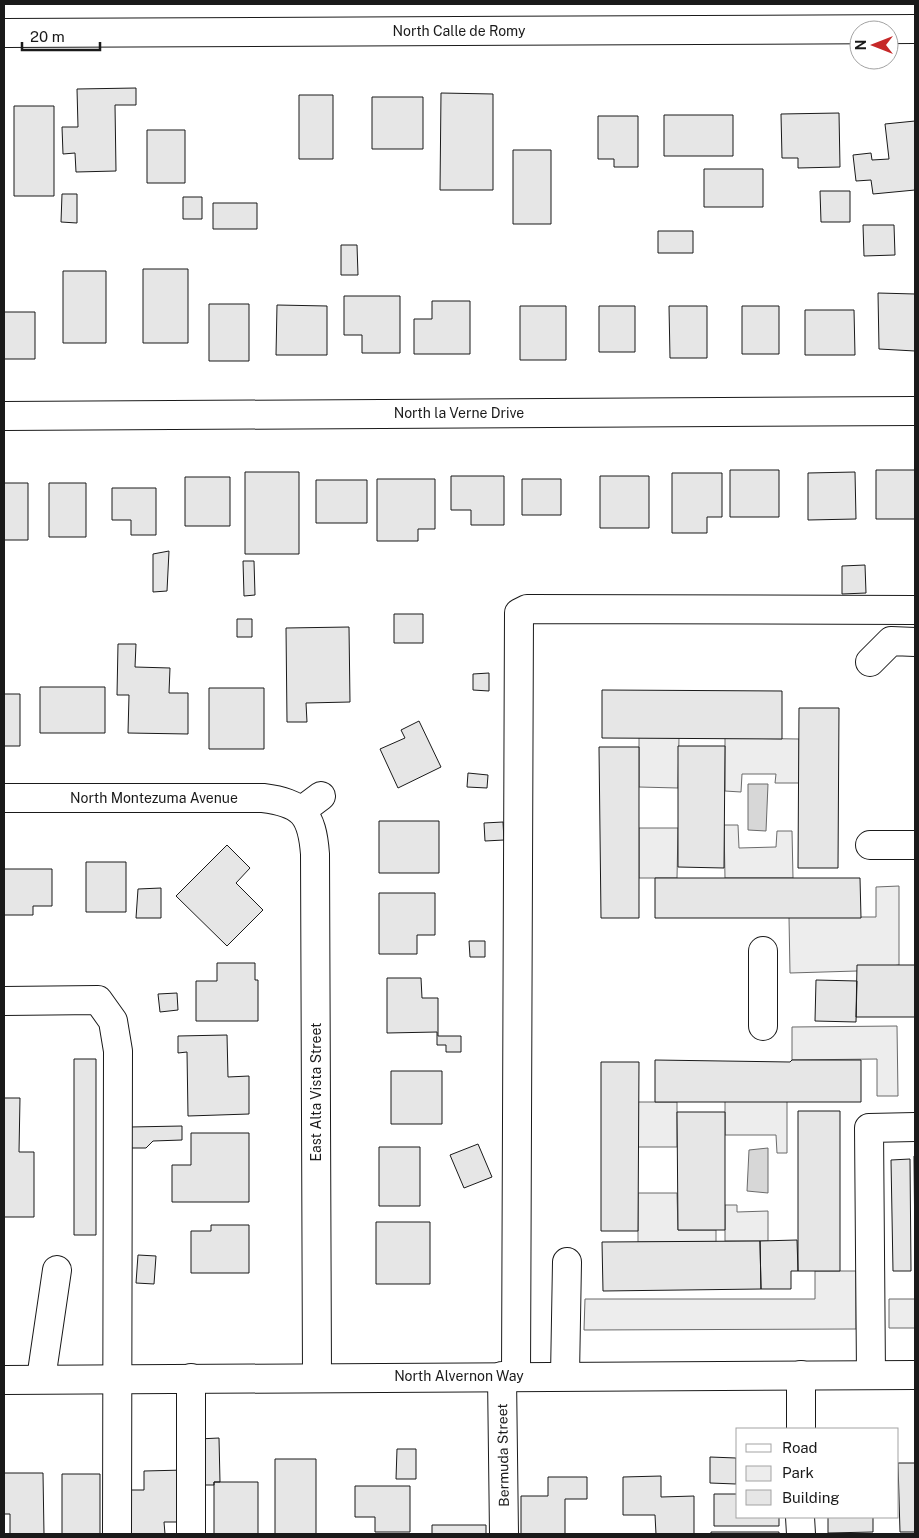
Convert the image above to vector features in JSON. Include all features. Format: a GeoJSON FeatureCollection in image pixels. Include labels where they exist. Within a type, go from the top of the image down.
{"type":"FeatureCollection","features":[{"type":"Feature","properties":{"kind":"street","name":"North Calle de Romy"},"geometry":{"type":"LineString","coordinates":[[4,33],[915,29]]}},
{"type":"Feature","properties":{"kind":"street","name":"North la Verne Drive"},"geometry":{"type":"LineString","coordinates":[[4,416],[915,411]]}},
{"type":"Feature","properties":{"kind":"street","name":"Bermuda Street"},"geometry":{"type":"LineString","coordinates":[[504,1534],[509,1376],[518,613],[527,610],[915,610]]}},
{"type":"Feature","properties":{"kind":"street"},"geometry":{"type":"LineString","coordinates":[[870,662],[890,641],[915,642]]}},
{"type":"Feature","properties":{"kind":"street","name":"North Montezuma Avenue"},"geometry":{"type":"LineString","coordinates":[[4,798],[263,798],[282,800],[295,804],[311,803]]}},
{"type":"Feature","properties":{"kind":"street","name":"East Alta Vista Street"},"geometry":{"type":"LineString","coordinates":[[311,803],[315,854],[317,1377]]}},
{"type":"Feature","properties":{"kind":"street"},"geometry":{"type":"LineString","coordinates":[[870,845],[915,845]]}},
{"type":"Feature","properties":{"kind":"street"},"geometry":{"type":"LineString","coordinates":[[763,951],[763,1026]]}},
{"type":"Feature","properties":{"kind":"street"},"geometry":{"type":"LineString","coordinates":[[4,1001],[98,1000],[113,1021],[118,1051],[117,1534]]}},
{"type":"Feature","properties":{"kind":"street"},"geometry":{"type":"LineString","coordinates":[[871,1375],[869,1128],[915,1127]]}},
{"type":"Feature","properties":{"kind":"street"},"geometry":{"type":"LineString","coordinates":[[565,1376],[567,1262]]}},
{"type":"Feature","properties":{"kind":"street"},"geometry":{"type":"LineString","coordinates":[[41,1379],[57,1270]]}},
{"type":"Feature","properties":{"kind":"street"},"geometry":{"type":"LineString","coordinates":[[801,1375],[801,1428]]}},
{"type":"Feature","properties":{"kind":"street","name":"North Alvernon Way"},"geometry":{"type":"LineString","coordinates":[[4,1380],[915,1375]]}},
{"type":"Feature","properties":{"kind":"street"},"geometry":{"type":"LineString","coordinates":[[191,1378],[191,1534]]}},
{"type":"Feature","properties":{"kind":"street"},"geometry":{"type":"LineString","coordinates":[[800,1518],[801,1534]]}},
{"type":"Feature","properties":{"kind":"green space"},"geometry":{"type":"Polygon","coordinates":[[[639,737],[679,738],[678,788],[639,787],[639,737]]]}},
{"type":"Feature","properties":{"kind":"green space"},"geometry":{"type":"Polygon","coordinates":[[[725,738],[799,739],[799,783],[775,783],[776,774],[742,774],[741,792],[725,791],[725,738]]]}},
{"type":"Feature","properties":{"kind":"green space"},"geometry":{"type":"Polygon","coordinates":[[[724,825],[738,825],[739,848],[776,847],[777,831],[792,831],[793,878],[725,878],[724,825]]]}},
{"type":"Feature","properties":{"kind":"green space"},"geometry":{"type":"Polygon","coordinates":[[[639,828],[678,828],[677,878],[639,878],[639,828]]]}},
{"type":"Feature","properties":{"kind":"green space"},"geometry":{"type":"Polygon","coordinates":[[[899,886],[899,965],[857,971],[790,973],[789,917],[876,917],[876,887],[899,886]]]}},
{"type":"Feature","properties":{"kind":"green space"},"geometry":{"type":"Polygon","coordinates":[[[897,1026],[898,1096],[877,1096],[877,1059],[792,1060],[792,1027],[897,1026]]]}},
{"type":"Feature","properties":{"kind":"green space"},"geometry":{"type":"Polygon","coordinates":[[[725,1101],[787,1101],[787,1153],[777,1153],[776,1135],[725,1135],[725,1101]]]}},
{"type":"Feature","properties":{"kind":"green space"},"geometry":{"type":"Polygon","coordinates":[[[638,1102],[677,1102],[677,1147],[638,1147],[638,1102]]]}},
{"type":"Feature","properties":{"kind":"green space"},"geometry":{"type":"Polygon","coordinates":[[[638,1193],[677,1193],[678,1230],[716,1230],[716,1242],[638,1242],[638,1193]]]}},
{"type":"Feature","properties":{"kind":"green space"},"geometry":{"type":"Polygon","coordinates":[[[725,1205],[737,1205],[737,1212],[768,1211],[768,1241],[725,1241],[725,1205]]]}},
{"type":"Feature","properties":{"kind":"green space"},"geometry":{"type":"Polygon","coordinates":[[[815,1271],[856,1271],[856,1329],[584,1330],[585,1299],[815,1299],[815,1271]]]}},
{"type":"Feature","properties":{"kind":"green space"},"geometry":{"type":"Polygon","coordinates":[[[889,1299],[915,1299],[915,1328],[889,1328],[889,1299]]]}},
{"type":"Feature","properties":{"kind":"shaded area"},"geometry":{"type":"Polygon","coordinates":[[[748,784],[768,784],[766,831],[748,830],[748,784]]]}},
{"type":"Feature","properties":{"kind":"shaded area"},"geometry":{"type":"Polygon","coordinates":[[[768,1148],[768,1193],[747,1191],[749,1150],[768,1148]]]}},
{"type":"Feature","properties":{"kind":"building"},"geometry":{"type":"Polygon","coordinates":[[[136,88],[136,105],[115,105],[116,171],[76,172],[75,153],[63,154],[62,127],[78,127],[77,89],[136,88]]]}},
{"type":"Feature","properties":{"kind":"building"},"geometry":{"type":"Polygon","coordinates":[[[441,93],[493,94],[493,190],[440,190],[441,93]]]}},
{"type":"Feature","properties":{"kind":"building"},"geometry":{"type":"Polygon","coordinates":[[[299,95],[333,95],[333,159],[299,159],[299,95]]]}},
{"type":"Feature","properties":{"kind":"building"},"geometry":{"type":"Polygon","coordinates":[[[372,97],[423,97],[423,149],[372,149],[372,97]]]}},
{"type":"Feature","properties":{"kind":"building"},"geometry":{"type":"Polygon","coordinates":[[[14,106],[54,106],[54,196],[14,196],[14,106]]]}},
{"type":"Feature","properties":{"kind":"building"},"geometry":{"type":"Polygon","coordinates":[[[839,113],[840,167],[798,168],[798,158],[782,158],[781,114],[839,113]]]}},
{"type":"Feature","properties":{"kind":"building"},"geometry":{"type":"Polygon","coordinates":[[[664,115],[733,115],[733,156],[664,156],[664,115]]]}},
{"type":"Feature","properties":{"kind":"building"},"geometry":{"type":"Polygon","coordinates":[[[598,116],[638,116],[638,167],[614,167],[614,159],[598,159],[598,116]]]}},
{"type":"Feature","properties":{"kind":"building"},"geometry":{"type":"Polygon","coordinates":[[[915,121],[915,190],[873,194],[871,180],[856,181],[853,155],[871,153],[872,160],[889,159],[885,124],[915,121]]]}},
{"type":"Feature","properties":{"kind":"building"},"geometry":{"type":"Polygon","coordinates":[[[147,130],[185,130],[185,183],[147,183],[147,130]]]}},
{"type":"Feature","properties":{"kind":"building"},"geometry":{"type":"Polygon","coordinates":[[[513,150],[551,150],[551,224],[513,224],[513,150]]]}},
{"type":"Feature","properties":{"kind":"building"},"geometry":{"type":"Polygon","coordinates":[[[704,169],[763,169],[763,207],[704,207],[704,169]]]}},
{"type":"Feature","properties":{"kind":"building"},"geometry":{"type":"Polygon","coordinates":[[[820,191],[850,191],[850,222],[821,222],[820,191]]]}},
{"type":"Feature","properties":{"kind":"building"},"geometry":{"type":"Polygon","coordinates":[[[62,194],[77,194],[77,223],[61,222],[62,194]]]}},
{"type":"Feature","properties":{"kind":"building"},"geometry":{"type":"Polygon","coordinates":[[[183,197],[202,197],[202,219],[183,219],[183,197]]]}},
{"type":"Feature","properties":{"kind":"building"},"geometry":{"type":"Polygon","coordinates":[[[213,203],[257,203],[257,229],[213,229],[213,203]]]}},
{"type":"Feature","properties":{"kind":"building"},"geometry":{"type":"Polygon","coordinates":[[[863,225],[894,225],[895,255],[864,256],[863,225]]]}},
{"type":"Feature","properties":{"kind":"building"},"geometry":{"type":"Polygon","coordinates":[[[658,231],[693,231],[693,253],[658,253],[658,231]]]}},
{"type":"Feature","properties":{"kind":"building"},"geometry":{"type":"Polygon","coordinates":[[[341,245],[357,245],[358,275],[341,275],[341,245]]]}},
{"type":"Feature","properties":{"kind":"building"},"geometry":{"type":"Polygon","coordinates":[[[143,269],[188,269],[188,343],[143,343],[143,269]]]}},
{"type":"Feature","properties":{"kind":"building"},"geometry":{"type":"Polygon","coordinates":[[[63,271],[106,271],[106,343],[63,343],[63,271]]]}},
{"type":"Feature","properties":{"kind":"building"},"geometry":{"type":"Polygon","coordinates":[[[878,293],[915,294],[915,351],[879,349],[878,293]]]}},
{"type":"Feature","properties":{"kind":"building"},"geometry":{"type":"Polygon","coordinates":[[[344,296],[400,296],[400,353],[362,353],[362,335],[344,335],[344,296]]]}},
{"type":"Feature","properties":{"kind":"building"},"geometry":{"type":"Polygon","coordinates":[[[432,301],[470,301],[470,354],[414,354],[414,319],[432,319],[432,301]]]}},
{"type":"Feature","properties":{"kind":"building"},"geometry":{"type":"Polygon","coordinates":[[[209,304],[249,304],[249,361],[209,361],[209,304]]]}},
{"type":"Feature","properties":{"kind":"building"},"geometry":{"type":"Polygon","coordinates":[[[277,305],[327,306],[327,355],[276,355],[277,305]]]}},
{"type":"Feature","properties":{"kind":"building"},"geometry":{"type":"Polygon","coordinates":[[[520,306],[566,306],[566,360],[520,360],[520,306]]]}},
{"type":"Feature","properties":{"kind":"building"},"geometry":{"type":"Polygon","coordinates":[[[599,306],[635,306],[635,352],[599,352],[599,306]]]}},
{"type":"Feature","properties":{"kind":"building"},"geometry":{"type":"Polygon","coordinates":[[[669,306],[707,306],[707,358],[670,358],[669,306]]]}},
{"type":"Feature","properties":{"kind":"building"},"geometry":{"type":"Polygon","coordinates":[[[742,306],[779,306],[779,354],[742,354],[742,306]]]}},
{"type":"Feature","properties":{"kind":"building"},"geometry":{"type":"Polygon","coordinates":[[[805,310],[854,310],[855,355],[805,355],[805,310]]]}},
{"type":"Feature","properties":{"kind":"building"},"geometry":{"type":"Polygon","coordinates":[[[4,312],[35,312],[35,359],[4,359],[4,312]]]}},
{"type":"Feature","properties":{"kind":"building"},"geometry":{"type":"Polygon","coordinates":[[[730,470],[779,470],[779,517],[730,517],[730,470]]]}},
{"type":"Feature","properties":{"kind":"building"},"geometry":{"type":"Polygon","coordinates":[[[876,470],[915,470],[915,519],[876,519],[876,470]]]}},
{"type":"Feature","properties":{"kind":"building"},"geometry":{"type":"Polygon","coordinates":[[[245,472],[299,472],[299,554],[245,554],[245,472]]]}},
{"type":"Feature","properties":{"kind":"building"},"geometry":{"type":"Polygon","coordinates":[[[855,472],[856,519],[808,520],[808,473],[855,472]]]}},
{"type":"Feature","properties":{"kind":"building"},"geometry":{"type":"Polygon","coordinates":[[[672,473],[722,473],[722,517],[707,517],[707,533],[672,533],[672,473]]]}},
{"type":"Feature","properties":{"kind":"building"},"geometry":{"type":"Polygon","coordinates":[[[451,476],[504,476],[504,525],[471,525],[471,510],[451,510],[451,476]]]}},
{"type":"Feature","properties":{"kind":"building"},"geometry":{"type":"Polygon","coordinates":[[[600,476],[649,476],[649,528],[600,528],[600,476]]]}},
{"type":"Feature","properties":{"kind":"building"},"geometry":{"type":"Polygon","coordinates":[[[185,477],[230,477],[230,526],[185,526],[185,477]]]}},
{"type":"Feature","properties":{"kind":"building"},"geometry":{"type":"Polygon","coordinates":[[[377,479],[435,479],[435,529],[418,529],[418,541],[377,541],[377,479]]]}},
{"type":"Feature","properties":{"kind":"building"},"geometry":{"type":"Polygon","coordinates":[[[522,479],[561,479],[561,515],[522,515],[522,479]]]}},
{"type":"Feature","properties":{"kind":"building"},"geometry":{"type":"Polygon","coordinates":[[[316,480],[367,480],[367,523],[316,523],[316,480]]]}},
{"type":"Feature","properties":{"kind":"building"},"geometry":{"type":"Polygon","coordinates":[[[4,483],[28,483],[28,540],[4,540],[4,483]]]}},
{"type":"Feature","properties":{"kind":"building"},"geometry":{"type":"Polygon","coordinates":[[[49,483],[86,483],[86,537],[49,537],[49,483]]]}},
{"type":"Feature","properties":{"kind":"building"},"geometry":{"type":"Polygon","coordinates":[[[112,488],[156,488],[156,535],[131,535],[131,520],[112,520],[112,488]]]}},
{"type":"Feature","properties":{"kind":"building"},"geometry":{"type":"Polygon","coordinates":[[[169,551],[167,591],[153,592],[153,554],[169,551]]]}},
{"type":"Feature","properties":{"kind":"building"},"geometry":{"type":"Polygon","coordinates":[[[243,561],[254,561],[255,595],[244,596],[243,561]]]}},
{"type":"Feature","properties":{"kind":"building"},"geometry":{"type":"Polygon","coordinates":[[[865,565],[866,593],[842,594],[842,566],[865,565]]]}},
{"type":"Feature","properties":{"kind":"building"},"geometry":{"type":"Polygon","coordinates":[[[394,614],[423,614],[423,643],[394,643],[394,614]]]}},
{"type":"Feature","properties":{"kind":"building"},"geometry":{"type":"Polygon","coordinates":[[[237,619],[252,619],[252,637],[237,637],[237,619]]]}},
{"type":"Feature","properties":{"kind":"building"},"geometry":{"type":"Polygon","coordinates":[[[349,627],[350,702],[306,703],[307,722],[287,722],[286,628],[349,627]]]}},
{"type":"Feature","properties":{"kind":"building"},"geometry":{"type":"Polygon","coordinates":[[[118,644],[136,644],[135,667],[170,668],[169,693],[188,693],[188,734],[128,733],[129,695],[117,695],[118,644]]]}},
{"type":"Feature","properties":{"kind":"building"},"geometry":{"type":"Polygon","coordinates":[[[489,673],[489,691],[473,690],[473,674],[489,673]]]}},
{"type":"Feature","properties":{"kind":"building"},"geometry":{"type":"Polygon","coordinates":[[[40,687],[105,687],[105,733],[40,733],[40,687]]]}},
{"type":"Feature","properties":{"kind":"building"},"geometry":{"type":"Polygon","coordinates":[[[209,688],[264,688],[264,749],[209,749],[209,688]]]}},
{"type":"Feature","properties":{"kind":"building"},"geometry":{"type":"Polygon","coordinates":[[[602,690],[782,691],[782,739],[602,738],[602,690]]]}},
{"type":"Feature","properties":{"kind":"building"},"geometry":{"type":"Polygon","coordinates":[[[4,694],[20,694],[20,746],[4,746],[4,694]]]}},
{"type":"Feature","properties":{"kind":"building"},"geometry":{"type":"Polygon","coordinates":[[[799,708],[839,708],[838,868],[798,868],[799,708]]]}},
{"type":"Feature","properties":{"kind":"building"},"geometry":{"type":"Polygon","coordinates":[[[419,721],[441,767],[398,788],[380,749],[405,738],[401,730],[419,721]]]}},
{"type":"Feature","properties":{"kind":"building"},"geometry":{"type":"Polygon","coordinates":[[[678,746],[725,746],[724,868],[678,867],[678,746]]]}},
{"type":"Feature","properties":{"kind":"building"},"geometry":{"type":"Polygon","coordinates":[[[599,747],[639,747],[639,918],[601,918],[599,747]]]}},
{"type":"Feature","properties":{"kind":"building"},"geometry":{"type":"Polygon","coordinates":[[[468,773],[488,775],[487,788],[467,787],[468,773]]]}},
{"type":"Feature","properties":{"kind":"building"},"geometry":{"type":"Polygon","coordinates":[[[379,821],[439,821],[439,873],[379,873],[379,821]]]}},
{"type":"Feature","properties":{"kind":"building"},"geometry":{"type":"Polygon","coordinates":[[[503,822],[504,840],[485,841],[484,823],[503,822]]]}},
{"type":"Feature","properties":{"kind":"building"},"geometry":{"type":"Polygon","coordinates":[[[227,845],[250,868],[236,883],[263,910],[227,946],[176,896],[227,845]]]}},
{"type":"Feature","properties":{"kind":"building"},"geometry":{"type":"Polygon","coordinates":[[[86,862],[126,862],[126,912],[86,912],[86,862]]]}},
{"type":"Feature","properties":{"kind":"building"},"geometry":{"type":"Polygon","coordinates":[[[4,869],[52,869],[52,906],[33,906],[33,915],[4,915],[4,869]]]}},
{"type":"Feature","properties":{"kind":"building"},"geometry":{"type":"Polygon","coordinates":[[[655,878],[860,878],[861,918],[655,918],[655,878]]]}},
{"type":"Feature","properties":{"kind":"building"},"geometry":{"type":"Polygon","coordinates":[[[161,888],[161,918],[136,918],[138,889],[161,888]]]}},
{"type":"Feature","properties":{"kind":"building"},"geometry":{"type":"Polygon","coordinates":[[[379,893],[435,893],[435,935],[417,935],[417,954],[379,954],[379,893]]]}},
{"type":"Feature","properties":{"kind":"building"},"geometry":{"type":"Polygon","coordinates":[[[469,941],[485,941],[485,957],[470,957],[469,941]]]}},
{"type":"Feature","properties":{"kind":"building"},"geometry":{"type":"Polygon","coordinates":[[[217,963],[255,963],[255,980],[258,980],[258,1021],[196,1021],[196,981],[217,981],[217,963]]]}},
{"type":"Feature","properties":{"kind":"building"},"geometry":{"type":"Polygon","coordinates":[[[857,965],[915,965],[915,1017],[856,1017],[857,965]]]}},
{"type":"Feature","properties":{"kind":"building"},"geometry":{"type":"Polygon","coordinates":[[[387,978],[421,978],[422,998],[438,998],[438,1036],[461,1036],[461,1052],[446,1052],[446,1045],[437,1045],[437,1032],[387,1033],[387,978]]]}},
{"type":"Feature","properties":{"kind":"building"},"geometry":{"type":"Polygon","coordinates":[[[816,980],[857,981],[856,1022],[815,1021],[816,980]]]}},
{"type":"Feature","properties":{"kind":"building"},"geometry":{"type":"Polygon","coordinates":[[[177,993],[178,1010],[160,1012],[158,994],[177,993]]]}},
{"type":"Feature","properties":{"kind":"building"},"geometry":{"type":"Polygon","coordinates":[[[227,1035],[228,1077],[249,1076],[249,1114],[188,1116],[187,1052],[178,1053],[178,1036],[227,1035]]]}},
{"type":"Feature","properties":{"kind":"building"},"geometry":{"type":"Polygon","coordinates":[[[74,1059],[96,1059],[96,1235],[74,1235],[74,1059]]]}},
{"type":"Feature","properties":{"kind":"building"},"geometry":{"type":"Polygon","coordinates":[[[655,1060],[790,1062],[792,1060],[861,1060],[861,1102],[655,1102],[655,1060]]]}},
{"type":"Feature","properties":{"kind":"building"},"geometry":{"type":"Polygon","coordinates":[[[601,1062],[639,1062],[638,1231],[601,1231],[601,1062]]]}},
{"type":"Feature","properties":{"kind":"building"},"geometry":{"type":"Polygon","coordinates":[[[391,1071],[442,1071],[442,1124],[391,1124],[391,1071]]]}},
{"type":"Feature","properties":{"kind":"building"},"geometry":{"type":"Polygon","coordinates":[[[4,1098],[20,1098],[19,1152],[34,1152],[34,1217],[4,1217],[4,1098]]]}},
{"type":"Feature","properties":{"kind":"building"},"geometry":{"type":"Polygon","coordinates":[[[798,1111],[840,1111],[840,1271],[798,1271],[798,1111]]]}},
{"type":"Feature","properties":{"kind":"building"},"geometry":{"type":"Polygon","coordinates":[[[677,1112],[725,1112],[725,1230],[678,1230],[677,1112]]]}},
{"type":"Feature","properties":{"kind":"building"},"geometry":{"type":"Polygon","coordinates":[[[182,1126],[182,1140],[153,1141],[146,1148],[131,1148],[130,1127],[182,1126]]]}},
{"type":"Feature","properties":{"kind":"building"},"geometry":{"type":"Polygon","coordinates":[[[191,1133],[249,1133],[249,1202],[172,1202],[172,1165],[191,1165],[191,1133]]]}},
{"type":"Feature","properties":{"kind":"building"},"geometry":{"type":"Polygon","coordinates":[[[478,1144],[492,1177],[464,1188],[450,1155],[478,1144]]]}},
{"type":"Feature","properties":{"kind":"building"},"geometry":{"type":"Polygon","coordinates":[[[379,1147],[420,1147],[420,1206],[379,1206],[379,1147]]]}},
{"type":"Feature","properties":{"kind":"building"},"geometry":{"type":"Polygon","coordinates":[[[914,1156],[915,1156],[915,1256],[914,1156]]]}},
{"type":"Feature","properties":{"kind":"building"},"geometry":{"type":"Polygon","coordinates":[[[910,1159],[911,1271],[893,1271],[891,1160],[910,1159]]]}},
{"type":"Feature","properties":{"kind":"building"},"geometry":{"type":"Polygon","coordinates":[[[376,1222],[430,1222],[430,1284],[376,1284],[376,1222]]]}},
{"type":"Feature","properties":{"kind":"building"},"geometry":{"type":"Polygon","coordinates":[[[211,1225],[249,1225],[249,1273],[191,1273],[191,1231],[211,1231],[211,1225]]]}},
{"type":"Feature","properties":{"kind":"building"},"geometry":{"type":"Polygon","coordinates":[[[797,1240],[798,1271],[791,1271],[791,1289],[761,1289],[760,1241],[797,1240]]]}},
{"type":"Feature","properties":{"kind":"building"},"geometry":{"type":"Polygon","coordinates":[[[760,1241],[761,1289],[603,1291],[602,1242],[760,1241]]]}},
{"type":"Feature","properties":{"kind":"building"},"geometry":{"type":"Polygon","coordinates":[[[138,1255],[156,1256],[154,1284],[136,1283],[138,1255]]]}},
{"type":"Feature","properties":{"kind":"building"},"geometry":{"type":"Polygon","coordinates":[[[219,1438],[220,1482],[214,1482],[214,1485],[200,1485],[198,1439],[219,1438]]]}},
{"type":"Feature","properties":{"kind":"building"},"geometry":{"type":"Polygon","coordinates":[[[397,1449],[416,1449],[416,1479],[396,1479],[397,1449]]]}},
{"type":"Feature","properties":{"kind":"building"},"geometry":{"type":"Polygon","coordinates":[[[710,1457],[736,1458],[736,1484],[710,1483],[710,1457]]]}},
{"type":"Feature","properties":{"kind":"building"},"geometry":{"type":"Polygon","coordinates":[[[275,1459],[316,1459],[316,1534],[275,1534],[275,1459]]]}},
{"type":"Feature","properties":{"kind":"building"},"geometry":{"type":"Polygon","coordinates":[[[899,1463],[915,1463],[915,1532],[900,1532],[899,1463]]]}},
{"type":"Feature","properties":{"kind":"building"},"geometry":{"type":"Polygon","coordinates":[[[185,1470],[185,1522],[164,1522],[165,1534],[131,1534],[130,1490],[144,1490],[144,1471],[185,1470]]]}},
{"type":"Feature","properties":{"kind":"building"},"geometry":{"type":"Polygon","coordinates":[[[4,1473],[43,1473],[44,1534],[10,1534],[10,1514],[4,1514],[4,1473]]]}},
{"type":"Feature","properties":{"kind":"building"},"geometry":{"type":"Polygon","coordinates":[[[62,1474],[100,1474],[100,1534],[62,1534],[62,1474]]]}},
{"type":"Feature","properties":{"kind":"building"},"geometry":{"type":"Polygon","coordinates":[[[661,1476],[661,1497],[694,1496],[694,1534],[656,1534],[655,1515],[623,1515],[623,1477],[661,1476]]]}},
{"type":"Feature","properties":{"kind":"building"},"geometry":{"type":"Polygon","coordinates":[[[548,1477],[587,1477],[587,1499],[565,1499],[565,1534],[521,1534],[521,1496],[548,1496],[548,1477]]]}},
{"type":"Feature","properties":{"kind":"building"},"geometry":{"type":"Polygon","coordinates":[[[214,1482],[258,1482],[258,1534],[214,1534],[214,1482]]]}},
{"type":"Feature","properties":{"kind":"building"},"geometry":{"type":"Polygon","coordinates":[[[355,1486],[410,1486],[410,1532],[375,1532],[375,1517],[355,1517],[355,1486]]]}},
{"type":"Feature","properties":{"kind":"building"},"geometry":{"type":"Polygon","coordinates":[[[714,1494],[736,1494],[736,1518],[779,1518],[779,1526],[714,1526],[714,1494]]]}},
{"type":"Feature","properties":{"kind":"building"},"geometry":{"type":"Polygon","coordinates":[[[828,1518],[873,1518],[873,1532],[828,1533],[828,1518]]]}},
{"type":"Feature","properties":{"kind":"building"},"geometry":{"type":"Polygon","coordinates":[[[432,1525],[486,1525],[486,1534],[432,1534],[432,1525]]]}},
{"type":"Feature","properties":{"kind":"building"},"geometry":{"type":"Polygon","coordinates":[[[711,1532],[779,1532],[779,1534],[711,1534],[711,1532]]]}}]}
